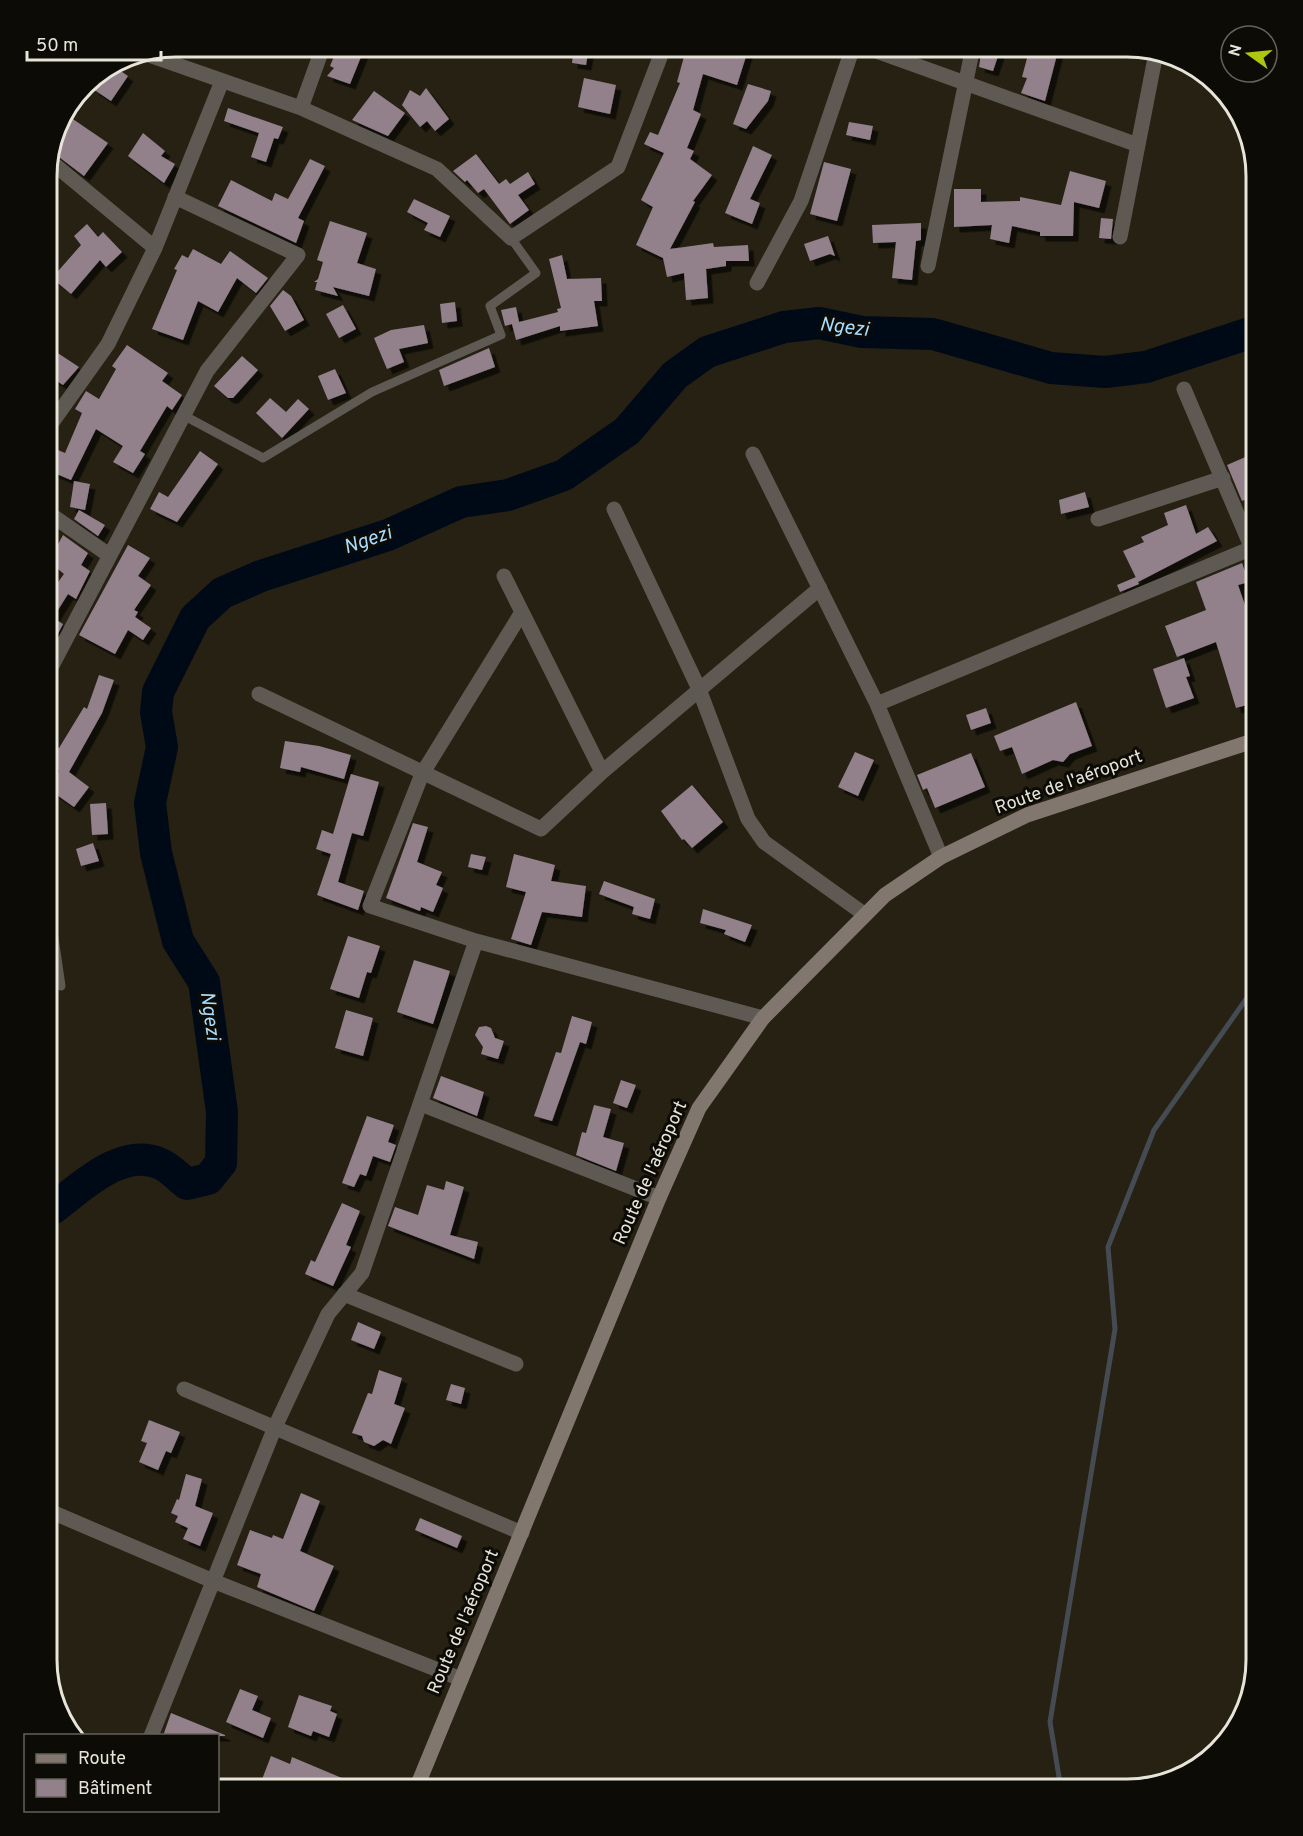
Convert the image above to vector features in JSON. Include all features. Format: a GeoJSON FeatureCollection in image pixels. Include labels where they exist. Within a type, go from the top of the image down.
{"type":"FeatureCollection","features":[{"type":"Feature","properties":{"kind":"street"},"geometry":{"type":"LineString","coordinates":[[301,108],[319,57]]}},
{"type":"Feature","properties":{"kind":"street"},"geometry":{"type":"LineString","coordinates":[[158,58],[301,108],[437,168],[511,238],[618,167],[660,57]]}},
{"type":"Feature","properties":{"kind":"street"},"geometry":{"type":"LineString","coordinates":[[757,284],[801,201],[850,57]]}},
{"type":"Feature","properties":{"kind":"street"},"geometry":{"type":"LineString","coordinates":[[892,57],[1138,145]]}},
{"type":"Feature","properties":{"kind":"street"},"geometry":{"type":"LineString","coordinates":[[928,266],[971,57]]}},
{"type":"Feature","properties":{"kind":"street"},"geometry":{"type":"LineString","coordinates":[[1120,237],[1155,60]]}},
{"type":"Feature","properties":{"kind":"street"},"geometry":{"type":"LineString","coordinates":[[57,416],[108,344],[155,248],[222,81]]}},
{"type":"Feature","properties":{"kind":"street"},"geometry":{"type":"LineString","coordinates":[[57,167],[155,248]]}},
{"type":"Feature","properties":{"kind":"street"},"geometry":{"type":"LineString","coordinates":[[57,656],[207,371],[298,255],[175,197]]}},
{"type":"Feature","properties":{"kind":"street"},"geometry":{"type":"LineString","coordinates":[[1184,389],[1246,534]]}},
{"type":"Feature","properties":{"kind":"street"},"geometry":{"type":"LineString","coordinates":[[753,454],[877,704],[941,857]]}},
{"type":"Feature","properties":{"kind":"street"},"geometry":{"type":"LineString","coordinates":[[1098,519],[1222,478]]}},
{"type":"Feature","properties":{"kind":"street"},"geometry":{"type":"LineString","coordinates":[[614,509],[699,689],[747,819],[764,842],[864,914]]}},
{"type":"Feature","properties":{"kind":"street"},"geometry":{"type":"LineString","coordinates":[[57,519],[109,555]]}},
{"type":"Feature","properties":{"kind":"street"},"geometry":{"type":"LineString","coordinates":[[877,704],[1246,556]]}},
{"type":"Feature","properties":{"kind":"street"},"geometry":{"type":"LineString","coordinates":[[504,576],[602,772]]}},
{"type":"Feature","properties":{"kind":"street"},"geometry":{"type":"LineString","coordinates":[[259,694],[541,829],[602,772],[820,588]]}},
{"type":"Feature","properties":{"kind":"street"},"geometry":{"type":"LineString","coordinates":[[522,612],[422,774],[370,906],[476,941],[763,1018]]}},
{"type":"Feature","properties":{"kind":"street","name":"Route de l'aéroport"},"geometry":{"type":"LineString","coordinates":[[420,1779],[659,1198],[699,1108],[763,1018],[885,895],[941,857],[1027,815],[1246,744]]}},
{"type":"Feature","properties":{"kind":"street"},"geometry":{"type":"LineString","coordinates":[[153,1734],[275,1427],[328,1314],[362,1273],[476,941]]}},
{"type":"Feature","properties":{"kind":"street"},"geometry":{"type":"LineString","coordinates":[[421,1104],[659,1198]]}},
{"type":"Feature","properties":{"kind":"street"},"geometry":{"type":"LineString","coordinates":[[344,1294],[516,1365]]}},
{"type":"Feature","properties":{"kind":"street"},"geometry":{"type":"LineString","coordinates":[[184,1389],[522,1533]]}},
{"type":"Feature","properties":{"kind":"street"},"geometry":{"type":"LineString","coordinates":[[57,1515],[213,1581],[461,1679]]}},
{"type":"Feature","properties":{"kind":"lane"},"geometry":{"type":"LineString","coordinates":[[183,414],[263,458],[372,392],[501,335],[490,306],[536,273],[511,238]]}},
{"type":"Feature","properties":{"kind":"lane"},"geometry":{"type":"LineString","coordinates":[[57,954],[62,986]]}},
{"type":"Feature","properties":{"kind":"building"},"geometry":{"type":"Polygon","coordinates":[[[334,57],[361,57],[350,84],[327,76],[334,68],[330,66],[334,57]]]}},
{"type":"Feature","properties":{"kind":"building"},"geometry":{"type":"Polygon","coordinates":[[[573,57],[587,57],[586,65],[572,63],[573,57]]]}},
{"type":"Feature","properties":{"kind":"building"},"geometry":{"type":"Polygon","coordinates":[[[684,57],[746,57],[737,85],[703,74],[693,110],[701,114],[687,148],[694,151],[690,159],[712,175],[693,201],[695,202],[670,249],[713,243],[714,247],[748,245],[749,261],[726,261],[726,266],[706,269],[708,298],[686,300],[684,273],[667,277],[663,258],[636,245],[653,207],[641,200],[664,153],[644,144],[650,132],[658,135],[680,83],[677,82],[684,57]]]}},
{"type":"Feature","properties":{"kind":"building"},"geometry":{"type":"Polygon","coordinates":[[[980,57],[998,57],[993,71],[979,67],[980,57]]]}},
{"type":"Feature","properties":{"kind":"building"},"geometry":{"type":"Polygon","coordinates":[[[1027,57],[1056,57],[1045,101],[1021,93],[1027,78],[1022,77],[1027,57]]]}},
{"type":"Feature","properties":{"kind":"building"},"geometry":{"type":"Polygon","coordinates":[[[120,71],[128,76],[111,101],[95,90],[120,71]]]}},
{"type":"Feature","properties":{"kind":"building"},"geometry":{"type":"Polygon","coordinates":[[[584,78],[616,85],[610,114],[578,107],[584,78]]]}},
{"type":"Feature","properties":{"kind":"building"},"geometry":{"type":"Polygon","coordinates":[[[748,84],[771,91],[768,101],[746,129],[733,124],[748,84]]]}},
{"type":"Feature","properties":{"kind":"building"},"geometry":{"type":"Polygon","coordinates":[[[426,88],[449,119],[435,131],[427,121],[420,127],[402,105],[410,90],[420,96],[426,88]]]}},
{"type":"Feature","properties":{"kind":"building"},"geometry":{"type":"Polygon","coordinates":[[[374,91],[405,113],[388,136],[352,120],[374,91]]]}},
{"type":"Feature","properties":{"kind":"building"},"geometry":{"type":"Polygon","coordinates":[[[228,108],[283,127],[278,139],[274,138],[266,162],[251,157],[259,133],[224,121],[228,108]]]}},
{"type":"Feature","properties":{"kind":"building"},"geometry":{"type":"Polygon","coordinates":[[[72,118],[108,143],[84,176],[59,157],[72,118]]]}},
{"type":"Feature","properties":{"kind":"building"},"geometry":{"type":"Polygon","coordinates":[[[849,122],[873,126],[870,140],[846,135],[849,122]]]}},
{"type":"Feature","properties":{"kind":"building"},"geometry":{"type":"Polygon","coordinates":[[[143,133],[165,151],[161,156],[175,164],[164,183],[128,156],[143,133]]]}},
{"type":"Feature","properties":{"kind":"building"},"geometry":{"type":"Polygon","coordinates":[[[753,146],[772,155],[750,199],[760,203],[752,224],[725,213],[753,146]]]}},
{"type":"Feature","properties":{"kind":"building"},"geometry":{"type":"Polygon","coordinates":[[[476,154],[499,184],[506,179],[510,184],[528,172],[535,184],[518,195],[529,210],[510,224],[484,189],[478,193],[467,180],[465,182],[453,171],[476,154]]]}},
{"type":"Feature","properties":{"kind":"building"},"geometry":{"type":"Polygon","coordinates":[[[310,159],[325,166],[298,218],[304,221],[296,243],[218,206],[231,180],[272,201],[275,193],[288,199],[310,159]]]}},
{"type":"Feature","properties":{"kind":"building"},"geometry":{"type":"Polygon","coordinates":[[[824,162],[851,169],[837,221],[810,214],[824,162]]]}},
{"type":"Feature","properties":{"kind":"building"},"geometry":{"type":"Polygon","coordinates":[[[1070,171],[1106,181],[1099,208],[1074,202],[1073,236],[1040,236],[1040,232],[1012,226],[1009,243],[990,239],[992,225],[954,227],[954,189],[981,189],[981,202],[1020,201],[1020,197],[1061,205],[1070,171]]]}},
{"type":"Feature","properties":{"kind":"building"},"geometry":{"type":"Polygon","coordinates":[[[414,199],[450,216],[440,237],[424,230],[428,223],[407,212],[414,199]]]}},
{"type":"Feature","properties":{"kind":"building"},"geometry":{"type":"Polygon","coordinates":[[[1101,218],[1113,219],[1111,239],[1099,238],[1101,218]]]}},
{"type":"Feature","properties":{"kind":"building"},"geometry":{"type":"Polygon","coordinates":[[[330,221],[367,233],[357,263],[376,269],[369,296],[333,287],[338,296],[315,290],[317,282],[314,282],[318,279],[323,262],[317,260],[330,221]]]}},
{"type":"Feature","properties":{"kind":"building"},"geometry":{"type":"Polygon","coordinates":[[[921,223],[921,240],[916,241],[912,280],[892,278],[896,242],[873,243],[872,225],[921,223]]]}},
{"type":"Feature","properties":{"kind":"building"},"geometry":{"type":"Polygon","coordinates":[[[87,224],[98,237],[103,232],[122,252],[106,267],[100,260],[71,294],[57,282],[57,272],[81,245],[74,236],[87,224]]]}},
{"type":"Feature","properties":{"kind":"building"},"geometry":{"type":"Polygon","coordinates":[[[828,236],[835,256],[830,254],[810,261],[804,244],[828,236]]]}},
{"type":"Feature","properties":{"kind":"building"},"geometry":{"type":"Polygon","coordinates":[[[193,249],[221,264],[230,251],[268,278],[256,293],[237,278],[218,312],[198,301],[183,340],[152,329],[177,270],[174,269],[182,255],[188,258],[193,249]]]}},
{"type":"Feature","properties":{"kind":"building"},"geometry":{"type":"Polygon","coordinates":[[[562,255],[567,279],[601,278],[602,301],[594,301],[598,326],[560,331],[560,326],[516,340],[512,324],[505,326],[501,310],[516,307],[519,322],[558,312],[557,309],[561,308],[549,259],[562,255]]]}},
{"type":"Feature","properties":{"kind":"building"},"geometry":{"type":"Polygon","coordinates":[[[283,290],[291,296],[304,320],[285,331],[270,306],[283,290]]]}},
{"type":"Feature","properties":{"kind":"building"},"geometry":{"type":"Polygon","coordinates":[[[455,302],[457,321],[442,323],[440,304],[455,302]]]}},
{"type":"Feature","properties":{"kind":"building"},"geometry":{"type":"Polygon","coordinates":[[[343,305],[356,329],[339,338],[326,314],[343,305]]]}},
{"type":"Feature","properties":{"kind":"building"},"geometry":{"type":"Polygon","coordinates":[[[424,325],[428,343],[399,349],[404,362],[387,369],[374,338],[391,330],[424,325]]]}},
{"type":"Feature","properties":{"kind":"building"},"geometry":{"type":"Polygon","coordinates":[[[127,345],[168,373],[162,381],[182,395],[172,410],[167,406],[140,451],[145,454],[133,473],[113,462],[123,446],[96,429],[71,480],[57,474],[57,450],[65,453],[82,413],[75,409],[86,391],[99,399],[116,369],[112,366],[127,345]]]}},
{"type":"Feature","properties":{"kind":"building"},"geometry":{"type":"Polygon","coordinates":[[[489,348],[495,367],[444,386],[439,370],[489,348]]]}},
{"type":"Feature","properties":{"kind":"building"},"geometry":{"type":"Polygon","coordinates":[[[57,353],[79,367],[63,385],[57,381],[57,353]]]}},
{"type":"Feature","properties":{"kind":"building"},"geometry":{"type":"Polygon","coordinates":[[[242,356],[258,370],[233,398],[228,398],[214,386],[242,356]]]}},
{"type":"Feature","properties":{"kind":"building"},"geometry":{"type":"Polygon","coordinates":[[[335,369],[346,393],[328,400],[318,376],[335,369]]]}},
{"type":"Feature","properties":{"kind":"building"},"geometry":{"type":"Polygon","coordinates":[[[270,398],[286,412],[298,399],[309,409],[282,438],[256,413],[270,398]]]}},
{"type":"Feature","properties":{"kind":"building"},"geometry":{"type":"Polygon","coordinates":[[[200,451],[218,464],[177,522],[150,509],[159,492],[168,497],[200,451]]]}},
{"type":"Feature","properties":{"kind":"building"},"geometry":{"type":"Polygon","coordinates":[[[1246,457],[1246,499],[1242,501],[1227,465],[1246,457]]]}},
{"type":"Feature","properties":{"kind":"building"},"geometry":{"type":"Polygon","coordinates":[[[74,481],[90,484],[85,510],[70,507],[74,481]]]}},
{"type":"Feature","properties":{"kind":"building"},"geometry":{"type":"Polygon","coordinates":[[[1085,492],[1089,507],[1061,514],[1059,500],[1085,492]]]}},
{"type":"Feature","properties":{"kind":"building"},"geometry":{"type":"Polygon","coordinates":[[[1186,505],[1196,534],[1208,527],[1217,541],[1138,582],[1123,551],[1144,542],[1141,537],[1168,525],[1164,513],[1186,505]]]}},
{"type":"Feature","properties":{"kind":"building"},"geometry":{"type":"Polygon","coordinates":[[[79,510],[105,525],[98,536],[74,519],[79,510]]]}},
{"type":"Feature","properties":{"kind":"building"},"geometry":{"type":"Polygon","coordinates":[[[63,535],[88,553],[81,565],[90,571],[76,599],[68,594],[57,612],[57,583],[64,574],[57,568],[57,546],[63,535]]]}},
{"type":"Feature","properties":{"kind":"building"},"geometry":{"type":"Polygon","coordinates":[[[128,545],[150,558],[138,576],[151,585],[134,610],[138,612],[135,617],[151,628],[143,640],[128,630],[115,654],[79,635],[128,545]]]}},
{"type":"Feature","properties":{"kind":"building"},"geometry":{"type":"Polygon","coordinates":[[[1242,563],[1246,583],[1238,585],[1246,608],[1246,705],[1236,708],[1216,642],[1177,657],[1165,626],[1206,610],[1196,582],[1242,563]]]}},
{"type":"Feature","properties":{"kind":"building"},"geometry":{"type":"Polygon","coordinates":[[[1136,577],[1139,584],[1120,592],[1117,585],[1136,577]]]}},
{"type":"Feature","properties":{"kind":"building"},"geometry":{"type":"Polygon","coordinates":[[[57,620],[63,624],[57,636],[57,620]]]}},
{"type":"Feature","properties":{"kind":"building"},"geometry":{"type":"Polygon","coordinates":[[[1184,658],[1190,676],[1186,677],[1194,698],[1166,708],[1153,669],[1184,658]]]}},
{"type":"Feature","properties":{"kind":"building"},"geometry":{"type":"Polygon","coordinates":[[[99,675],[114,680],[102,713],[69,772],[89,787],[74,807],[57,795],[59,771],[57,770],[57,747],[59,748],[84,707],[87,709],[99,675]]]}},
{"type":"Feature","properties":{"kind":"building"},"geometry":{"type":"Polygon","coordinates":[[[1076,702],[1092,746],[1070,754],[1063,762],[1053,760],[1022,774],[1012,747],[1000,751],[994,736],[1076,702]]]}},
{"type":"Feature","properties":{"kind":"building"},"geometry":{"type":"Polygon","coordinates":[[[986,708],[991,723],[971,730],[966,715],[986,708]]]}},
{"type":"Feature","properties":{"kind":"building"},"geometry":{"type":"Polygon","coordinates":[[[285,741],[319,746],[351,755],[344,779],[301,767],[300,772],[280,768],[285,741]]]}},
{"type":"Feature","properties":{"kind":"building"},"geometry":{"type":"Polygon","coordinates":[[[855,752],[874,760],[858,796],[838,787],[855,752]]]}},
{"type":"Feature","properties":{"kind":"building"},"geometry":{"type":"Polygon","coordinates":[[[971,753],[985,787],[935,808],[927,788],[923,790],[917,775],[971,753]]]}},
{"type":"Feature","properties":{"kind":"building"},"geometry":{"type":"Polygon","coordinates":[[[351,774],[379,782],[363,836],[352,833],[338,882],[364,891],[358,910],[317,895],[331,854],[316,849],[322,830],[333,834],[351,774]]]}},
{"type":"Feature","properties":{"kind":"building"},"geometry":{"type":"Polygon","coordinates":[[[692,785],[723,822],[692,848],[684,839],[682,840],[661,811],[692,785]]]}},
{"type":"Feature","properties":{"kind":"building"},"geometry":{"type":"Polygon","coordinates":[[[106,803],[108,834],[92,835],[90,804],[106,803]]]}},
{"type":"Feature","properties":{"kind":"building"},"geometry":{"type":"Polygon","coordinates":[[[413,823],[428,827],[417,862],[442,872],[436,885],[443,888],[433,912],[421,907],[420,911],[386,898],[413,823]]]}},
{"type":"Feature","properties":{"kind":"building"},"geometry":{"type":"Polygon","coordinates":[[[93,843],[99,861],[81,866],[76,849],[93,843]]]}},
{"type":"Feature","properties":{"kind":"building"},"geometry":{"type":"Polygon","coordinates":[[[471,854],[486,857],[482,870],[468,867],[471,854]]]}},
{"type":"Feature","properties":{"kind":"building"},"geometry":{"type":"Polygon","coordinates":[[[514,854],[555,865],[551,881],[586,886],[582,917],[542,912],[531,945],[511,939],[526,892],[506,887],[514,854]]]}},
{"type":"Feature","properties":{"kind":"building"},"geometry":{"type":"Polygon","coordinates":[[[604,881],[655,899],[650,919],[632,914],[634,907],[599,894],[604,881]]]}},
{"type":"Feature","properties":{"kind":"building"},"geometry":{"type":"Polygon","coordinates":[[[703,909],[752,925],[745,942],[724,934],[726,930],[700,923],[703,909]]]}},
{"type":"Feature","properties":{"kind":"building"},"geometry":{"type":"Polygon","coordinates":[[[348,936],[380,946],[371,973],[367,972],[359,998],[330,989],[348,936]]]}},
{"type":"Feature","properties":{"kind":"building"},"geometry":{"type":"Polygon","coordinates":[[[414,960],[450,971],[433,1024],[397,1012],[414,960]]]}},
{"type":"Feature","properties":{"kind":"building"},"geometry":{"type":"Polygon","coordinates":[[[346,1010],[373,1018],[363,1056],[335,1048],[346,1010]]]}},
{"type":"Feature","properties":{"kind":"building"},"geometry":{"type":"Polygon","coordinates":[[[572,1016],[592,1022],[586,1044],[580,1042],[552,1121],[534,1116],[556,1052],[561,1053],[572,1016]]]}},
{"type":"Feature","properties":{"kind":"building"},"geometry":{"type":"Polygon","coordinates":[[[479,1027],[491,1028],[495,1038],[504,1041],[498,1059],[481,1054],[483,1047],[475,1035],[479,1027]]]}},
{"type":"Feature","properties":{"kind":"building"},"geometry":{"type":"Polygon","coordinates":[[[441,1076],[484,1092],[477,1116],[433,1098],[441,1076]]]}},
{"type":"Feature","properties":{"kind":"building"},"geometry":{"type":"Polygon","coordinates":[[[621,1080],[636,1085],[627,1108],[613,1103],[621,1080]]]}},
{"type":"Feature","properties":{"kind":"building"},"geometry":{"type":"Polygon","coordinates":[[[594,1105],[611,1109],[603,1137],[624,1143],[616,1171],[576,1155],[582,1132],[586,1133],[594,1105]]]}},
{"type":"Feature","properties":{"kind":"building"},"geometry":{"type":"Polygon","coordinates":[[[367,1116],[394,1125],[388,1142],[396,1145],[390,1162],[373,1156],[366,1176],[360,1174],[354,1187],[342,1183],[367,1116]]]}},
{"type":"Feature","properties":{"kind":"building"},"geometry":{"type":"Polygon","coordinates":[[[446,1181],[464,1187],[450,1235],[478,1242],[474,1259],[388,1226],[395,1207],[418,1215],[427,1185],[444,1190],[446,1181]]]}},
{"type":"Feature","properties":{"kind":"building"},"geometry":{"type":"Polygon","coordinates":[[[342,1203],[360,1211],[346,1245],[351,1247],[333,1286],[305,1274],[311,1260],[315,1262],[342,1203]]]}},
{"type":"Feature","properties":{"kind":"building"},"geometry":{"type":"Polygon","coordinates":[[[358,1322],[381,1332],[374,1349],[351,1340],[358,1322]]]}},
{"type":"Feature","properties":{"kind":"building"},"geometry":{"type":"Polygon","coordinates":[[[379,1370],[402,1378],[394,1404],[405,1408],[391,1444],[383,1440],[374,1446],[364,1442],[362,1436],[352,1433],[368,1393],[372,1394],[379,1370]]]}},
{"type":"Feature","properties":{"kind":"building"},"geometry":{"type":"Polygon","coordinates":[[[451,1384],[465,1388],[461,1404],[446,1400],[451,1384]]]}},
{"type":"Feature","properties":{"kind":"building"},"geometry":{"type":"Polygon","coordinates":[[[149,1420],[180,1432],[171,1453],[166,1451],[158,1470],[139,1462],[147,1443],[141,1441],[149,1420]]]}},
{"type":"Feature","properties":{"kind":"building"},"geometry":{"type":"Polygon","coordinates":[[[186,1474],[202,1479],[195,1506],[213,1513],[200,1546],[183,1539],[188,1528],[175,1522],[178,1516],[171,1513],[177,1499],[179,1500],[186,1474]]]}},
{"type":"Feature","properties":{"kind":"building"},"geometry":{"type":"Polygon","coordinates":[[[301,1493],[320,1501],[300,1551],[334,1566],[314,1611],[257,1587],[261,1574],[237,1565],[250,1530],[272,1538],[273,1535],[283,1539],[301,1493]]]}},
{"type":"Feature","properties":{"kind":"building"},"geometry":{"type":"Polygon","coordinates":[[[420,1518],[462,1536],[457,1548],[415,1530],[420,1518]]]}},
{"type":"Feature","properties":{"kind":"building"},"geometry":{"type":"Polygon","coordinates":[[[240,1689],[258,1696],[252,1710],[271,1718],[263,1738],[226,1722],[240,1689]]]}},
{"type":"Feature","properties":{"kind":"building"},"geometry":{"type":"Polygon","coordinates":[[[299,1695],[332,1706],[330,1711],[337,1714],[329,1737],[313,1731],[311,1736],[288,1727],[299,1695]]]}},
{"type":"Feature","properties":{"kind":"building"},"geometry":{"type":"Polygon","coordinates":[[[171,1713],[225,1736],[219,1736],[219,1734],[164,1734],[171,1713]]]}},
{"type":"Feature","properties":{"kind":"building"},"geometry":{"type":"Polygon","coordinates":[[[271,1756],[290,1764],[292,1757],[344,1779],[262,1779],[271,1756]]]}},
{"type":"Feature","properties":{"kind":"waterway","name":"Ngezi"},"geometry":{"type":"LineString","coordinates":[[57,1205],[102,1172],[131,1160],[146,1160],[161,1164],[187,1184],[208,1179],[221,1163],[222,1112],[204,982],[178,941],[156,853],[150,803],[162,747],[156,712],[158,692],[195,618],[222,593],[261,576],[388,535],[461,502],[508,495],[564,475],[627,431],[675,375],[707,352],[784,327],[819,323],[862,332],[933,334],[1051,368],[1105,372],[1146,367],[1246,334]]}},
{"type":"Feature","properties":{"kind":"waterway"},"geometry":{"type":"LineString","coordinates":[[1059,1779],[1050,1722],[1115,1329],[1108,1247],[1154,1130],[1246,999]]}}]}
